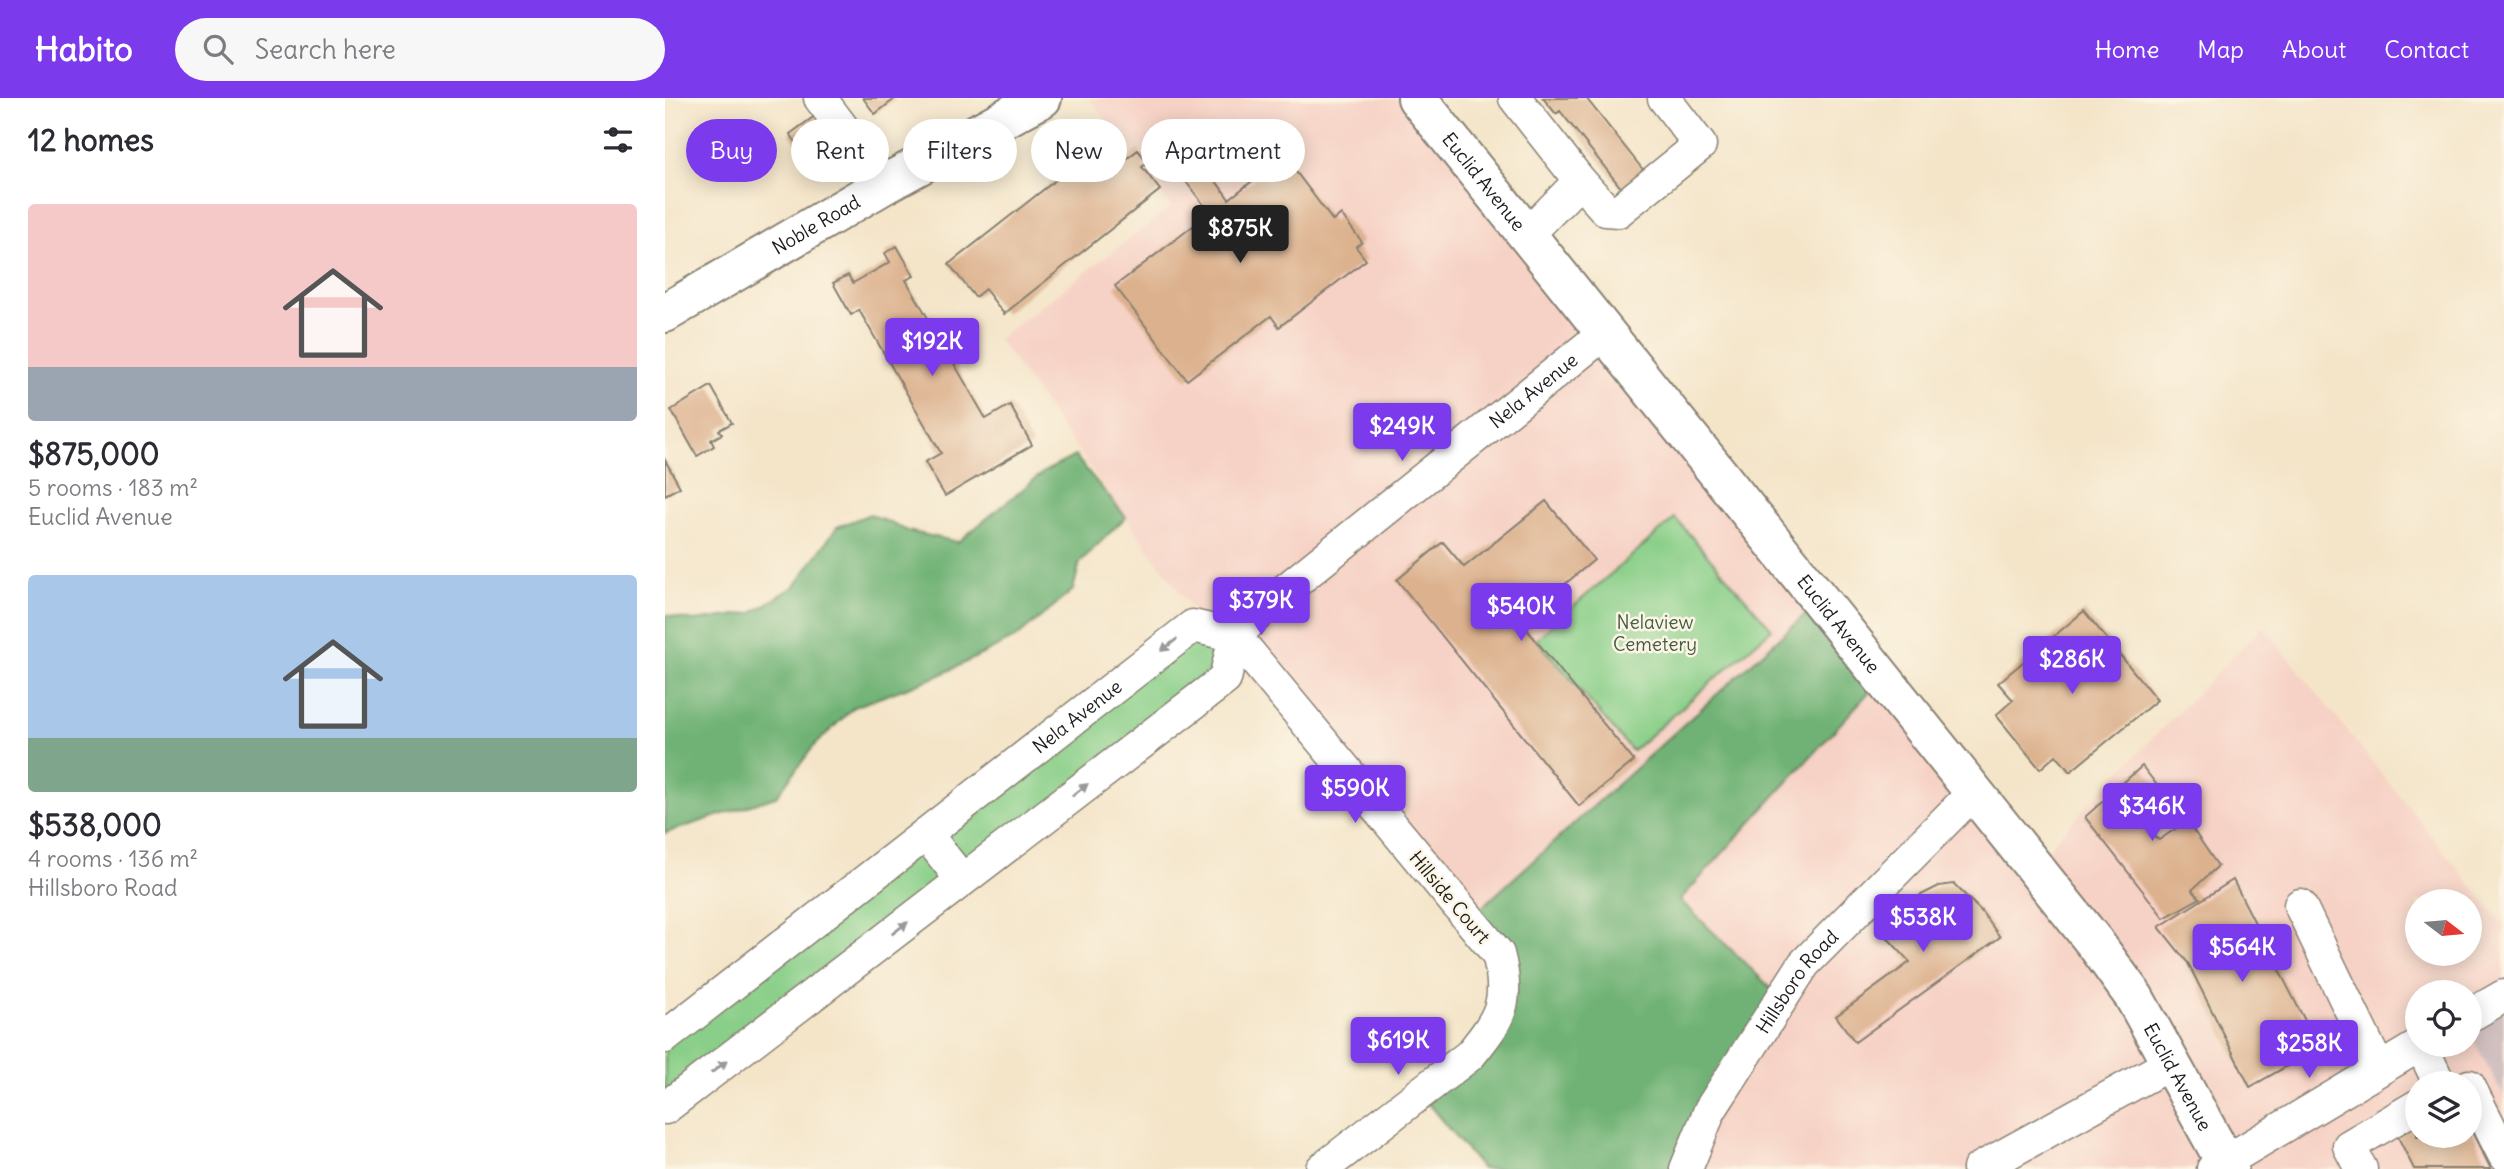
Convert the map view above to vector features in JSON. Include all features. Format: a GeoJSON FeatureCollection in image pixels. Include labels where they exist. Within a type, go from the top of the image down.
{"type":"FeatureCollection","features":[{"type":"Feature","properties":{"kind":"main road","name":"Noble Road"},"geometry":{"type":"LineString","coordinates":[[665,313],[885,184],[1042,98]]}},
{"type":"Feature","properties":{"kind":"main road","name":"Euclid Avenue"},"geometry":{"type":"LineString","coordinates":[[1417,98],[2095,943],[2134,997],[2171,1063],[2222,1166]]}},
{"type":"Feature","properties":{"kind":"street"},"geometry":{"type":"LineString","coordinates":[[820,98],[885,184]]}},
{"type":"Feature","properties":{"kind":"street"},"geometry":{"type":"LineString","coordinates":[[1515,98],[1606,210],[1618,211],[1700,145],[1664,98]]}},
{"type":"Feature","properties":{"kind":"street"},"geometry":{"type":"LineString","coordinates":[[1527,235],[1580,181]]}},
{"type":"Feature","properties":{"kind":"street","name":"Nela Avenue"},"geometry":{"type":"LineString","coordinates":[[665,1037],[1193,626],[1235,636],[1279,596],[1606,332]]}},
{"type":"Feature","properties":{"kind":"street"},"geometry":{"type":"LineString","coordinates":[[665,1108],[1225,679],[1235,636]]}},
{"type":"Feature","properties":{"kind":"street","name":"Hillside Court"},"geometry":{"type":"LineString","coordinates":[[1235,636],[1498,954],[1506,981],[1502,1008],[1489,1031],[1470,1055],[1322,1169]]}},
{"type":"Feature","properties":{"kind":"street","name":"Hillsboro Road"},"geometry":{"type":"LineString","coordinates":[[1686,1169],[1710,1110],[1804,964],[1973,793]]}},
{"type":"Feature","properties":{"kind":"street"},"geometry":{"type":"LineString","coordinates":[[926,834],[962,880]]}},
{"type":"Feature","properties":{"kind":"street"},"geometry":{"type":"LineString","coordinates":[[2300,905],[2379,1069]]}},
{"type":"Feature","properties":{"kind":"street"},"geometry":{"type":"LineString","coordinates":[[2482,1009],[2504,996]]}},
{"type":"Feature","properties":{"kind":"street"},"geometry":{"type":"LineString","coordinates":[[2222,1166],[2405,1054]]}},
{"type":"Feature","properties":{"kind":"street"},"geometry":{"type":"LineString","coordinates":[[1979,1169],[2171,1063]]}},
{"type":"Feature","properties":{"kind":"street"},"geometry":{"type":"LineString","coordinates":[[2482,1111],[2504,1155]]}},
{"type":"Feature","properties":{"kind":"street"},"geometry":{"type":"LineString","coordinates":[[2361,1169],[2349,1146],[2405,1114]]}},
{"type":"Feature","properties":{"kind":"shaded area"},"geometry":{"type":"Polygon","coordinates":[[[1089,98],[1417,98],[1820,601],[1469,919],[1206,629],[998,339],[1171,207],[1152,182],[1305,182],[1305,119],[1141,119],[1141,167],[1127,149],[1127,119],[1105,119],[1089,98]]]}},
{"type":"Feature","properties":{"kind":"shaded area"},"geometry":{"type":"Polygon","coordinates":[[[2263,626],[2474,889],[2405,889],[2405,966],[2482,966],[2482,899],[2504,926],[2504,996],[2482,1009],[2482,980],[2405,980],[2405,1057],[2482,1056],[2504,1096],[2504,1169],[1686,1169],[1680,901],[1882,678],[2032,866],[2096,796],[2263,626]]]}},
{"type":"Feature","properties":{"kind":"shaded area"},"geometry":{"type":"Polygon","coordinates":[[[2504,996],[2504,1096],[2482,1056],[2482,1009],[2504,996]]]}},
{"type":"Feature","properties":{"kind":"green space"},"geometry":{"type":"Polygon","coordinates":[[[1075,456],[1126,517],[1080,562],[1073,590],[1017,637],[938,676],[854,707],[813,747],[776,797],[665,833],[665,615],[694,621],[752,613],[795,586],[837,527],[870,514],[908,531],[958,542],[1045,471],[1075,456]]]}},
{"type":"Feature","properties":{"kind":"green space","name":"Nelaview Cemetery"},"geometry":{"type":"Polygon","coordinates":[[[1675,518],[1772,629],[1632,751],[1536,639],[1675,518]]]}},
{"type":"Feature","properties":{"kind":"green space"},"geometry":{"type":"Polygon","coordinates":[[[1820,601],[1882,678],[1680,900],[1782,999],[1686,1169],[1482,1169],[1420,1094],[1502,1008],[1469,919],[1820,601]]]}},
{"type":"Feature","properties":{"kind":"green space"},"geometry":{"type":"Polygon","coordinates":[[[1193,626],[1235,636],[1225,679],[665,1108],[665,1037],[1193,626]]]}},
{"type":"Feature","properties":{"kind":"building"},"geometry":{"type":"Polygon","coordinates":[[[863,98],[896,98],[875,114],[863,98]]]}},
{"type":"Feature","properties":{"kind":"building"},"geometry":{"type":"Polygon","coordinates":[[[1543,98],[1586,98],[1644,171],[1622,189],[1560,111],[1556,114],[1543,98]]]}},
{"type":"Feature","properties":{"kind":"building"},"geometry":{"type":"Polygon","coordinates":[[[819,113],[823,119],[811,119],[819,113]]]}},
{"type":"Feature","properties":{"kind":"building"},"geometry":{"type":"Polygon","coordinates":[[[1138,150],[1141,154],[1141,182],[1154,182],[1160,190],[1004,314],[985,289],[975,297],[949,264],[1053,182],[1127,182],[1127,158],[1138,150]]]}},
{"type":"Feature","properties":{"kind":"building"},"geometry":{"type":"Polygon","coordinates":[[[1186,182],[1217,182],[1229,199],[1251,182],[1304,182],[1333,221],[1341,214],[1362,242],[1356,247],[1366,260],[1279,327],[1271,316],[1187,380],[1115,286],[1210,213],[1186,182]]]}},
{"type":"Feature","properties":{"kind":"building"},"geometry":{"type":"Polygon","coordinates":[[[897,246],[914,276],[906,280],[986,419],[1010,405],[1032,445],[945,496],[925,462],[941,453],[859,310],[851,315],[833,283],[848,275],[853,283],[890,262],[885,253],[897,246]]]}},
{"type":"Feature","properties":{"kind":"building"},"geometry":{"type":"Polygon","coordinates":[[[711,386],[732,423],[719,430],[722,434],[711,440],[714,446],[697,456],[671,410],[711,386]]]}},
{"type":"Feature","properties":{"kind":"building"},"geometry":{"type":"Polygon","coordinates":[[[665,460],[680,487],[665,495],[665,460]]]}},
{"type":"Feature","properties":{"kind":"building"},"geometry":{"type":"Polygon","coordinates":[[[1546,501],[1594,560],[1520,621],[1634,761],[1579,806],[1397,580],[1443,542],[1464,567],[1546,501]]]}},
{"type":"Feature","properties":{"kind":"building"},"geometry":{"type":"Polygon","coordinates":[[[2084,611],[2157,700],[2070,772],[2056,755],[2040,769],[1996,715],[2013,700],[1998,683],[2084,611]]]}},
{"type":"Feature","properties":{"kind":"building"},"geometry":{"type":"Polygon","coordinates":[[[2142,766],[2178,812],[2151,834],[2159,840],[2187,821],[2218,866],[2192,890],[2200,898],[2164,918],[2085,817],[2142,766]]]}},
{"type":"Feature","properties":{"kind":"building"},"geometry":{"type":"Polygon","coordinates":[[[2233,880],[2319,1048],[2250,1087],[2188,963],[2159,927],[2233,880]]]}},
{"type":"Feature","properties":{"kind":"building"},"geometry":{"type":"Polygon","coordinates":[[[1954,884],[1981,911],[2000,937],[1855,1042],[1836,1016],[1910,962],[1883,933],[1919,896],[1939,886],[1954,884]]]}},
{"type":"Feature","properties":{"kind":"building"},"geometry":{"type":"Polygon","coordinates":[[[2405,1122],[2405,1148],[2480,1148],[2491,1169],[2414,1169],[2393,1127],[2405,1122]]]}}]}
